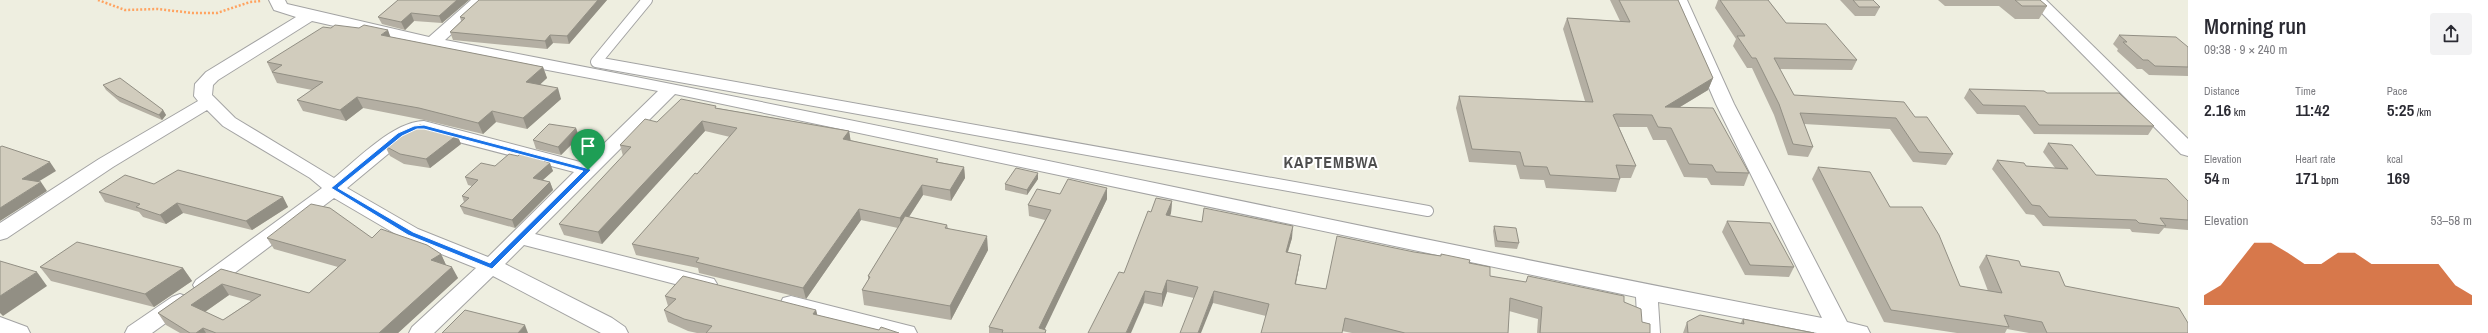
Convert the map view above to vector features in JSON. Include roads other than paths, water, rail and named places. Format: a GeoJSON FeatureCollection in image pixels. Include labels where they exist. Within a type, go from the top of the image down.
{"type":"FeatureCollection","features":[{"type":"Feature","properties":{"kind":"street"},"geometry":{"type":"LineString","coordinates":[[277,0],[280,7],[309,16],[432,43],[671,88],[1646,292],[1859,333]]}},
{"type":"Feature","properties":{"kind":"street"},"geometry":{"type":"LineString","coordinates":[[432,43],[480,0]]}},
{"type":"Feature","properties":{"kind":"street"},"geometry":{"type":"LineString","coordinates":[[1679,0],[1725,104],[1839,329]]}},
{"type":"Feature","properties":{"kind":"street"},"geometry":{"type":"LineString","coordinates":[[2037,0],[2188,150]]}},
{"type":"Feature","properties":{"kind":"street"},"geometry":{"type":"LineString","coordinates":[[309,16],[212,76],[204,84],[203,96],[229,122],[317,174],[334,188],[411,234],[492,266],[604,324],[617,333]]}},
{"type":"Feature","properties":{"kind":"street"},"geometry":{"type":"LineString","coordinates":[[420,333],[492,266],[671,88]]}},
{"type":"Feature","properties":{"kind":"street"},"geometry":{"type":"LineString","coordinates":[[0,233],[106,163],[208,102]]}},
{"type":"Feature","properties":{"kind":"street"},"geometry":{"type":"LineString","coordinates":[[136,333],[232,266],[334,188],[400,135],[416,127],[424,127],[588,170]]}},
{"type":"Feature","properties":{"kind":"street"},"geometry":{"type":"LineString","coordinates":[[520,237],[728,289]]}},
{"type":"Feature","properties":{"kind":"street"},"geometry":{"type":"LineString","coordinates":[[1646,292],[1649,333]]}},
{"type":"Feature","properties":{"kind":"street"},"geometry":{"type":"LineString","coordinates":[[775,300],[906,333]]}},
{"type":"Feature","properties":{"kind":"street"},"geometry":{"type":"LineString","coordinates":[[0,325],[19,333]]}},
{"type":"Feature","properties":{"kind":"lane"},"geometry":{"type":"LineString","coordinates":[[646,0],[596,62],[1428,211]]}},
{"type":"Feature","properties":{"kind":"district","name":"KAPTEMBWA"},"geometry":{"type":"Point","coordinates":[1331,162]}}]}
